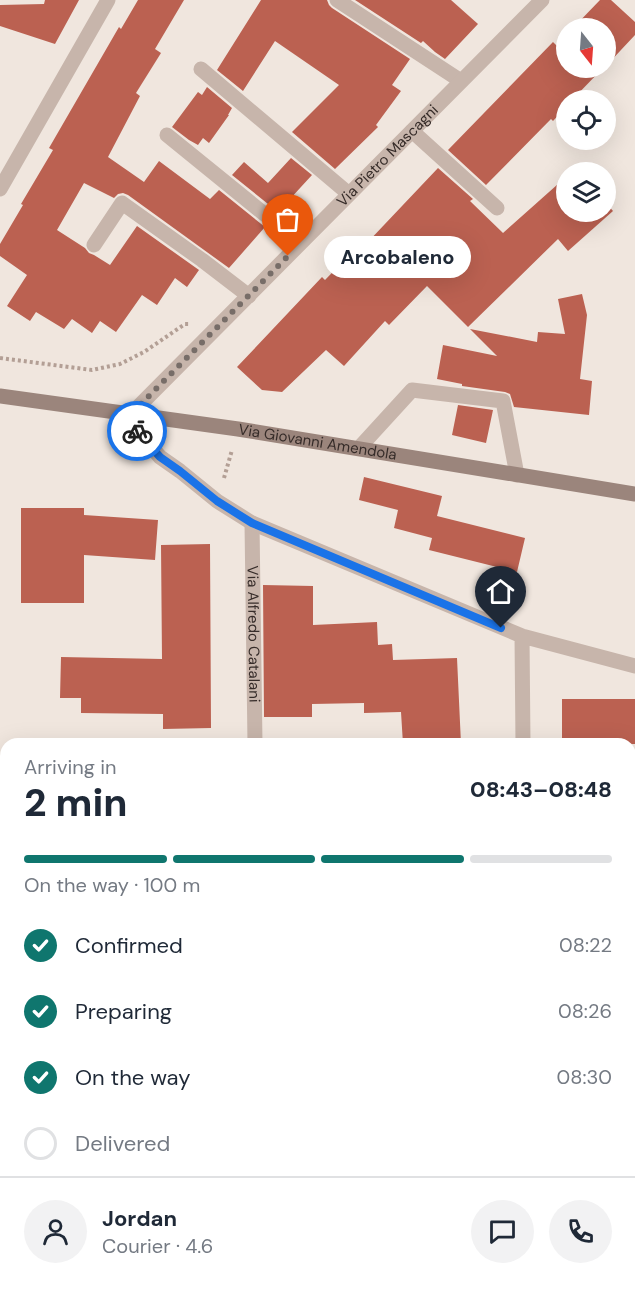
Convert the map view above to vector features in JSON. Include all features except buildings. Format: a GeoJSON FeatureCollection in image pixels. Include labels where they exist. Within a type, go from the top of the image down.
{"type":"FeatureCollection","features":[{"type":"Feature","properties":{"kind":"main road","name":"Via Giovanni Amendola"},"geometry":{"type":"LineString","coordinates":[[0,396],[238,429],[635,494]]}},
{"type":"Feature","properties":{"kind":"street"},"geometry":{"type":"LineString","coordinates":[[0,189],[108,0]]}},
{"type":"Feature","properties":{"kind":"street"},"geometry":{"type":"LineString","coordinates":[[337,0],[461,81]]}},
{"type":"Feature","properties":{"kind":"street","name":"Via Pietro Mascagni"},"geometry":{"type":"LineString","coordinates":[[131,414],[542,0]]}},
{"type":"Feature","properties":{"kind":"street"},"geometry":{"type":"LineString","coordinates":[[201,69],[349,194]]}},
{"type":"Feature","properties":{"kind":"street"},"geometry":{"type":"LineString","coordinates":[[412,131],[497,208]]}},
{"type":"Feature","properties":{"kind":"street"},"geometry":{"type":"LineString","coordinates":[[167,135],[300,243]]}},
{"type":"Feature","properties":{"kind":"street"},"geometry":{"type":"LineString","coordinates":[[94,245],[122,203],[249,296]]}},
{"type":"Feature","properties":{"kind":"street"},"geometry":{"type":"LineString","coordinates":[[359,448],[412,390],[502,401],[517,475]]}},
{"type":"Feature","properties":{"kind":"street"},"geometry":{"type":"LineString","coordinates":[[131,414],[136,429],[160,457],[217,501],[252,523],[522,636],[635,666]]}},
{"type":"Feature","properties":{"kind":"street","name":"Via Alfredo Catalani"},"geometry":{"type":"LineString","coordinates":[[252,523],[255,738]]}},
{"type":"Feature","properties":{"kind":"street"},"geometry":{"type":"LineString","coordinates":[[522,636],[523,738]]}},
{"type":"Feature","properties":{"kind":"path"},"geometry":{"type":"LineString","coordinates":[[0,358],[92,370],[120,364],[185,324],[221,323]]}},
{"type":"Feature","properties":{"kind":"path"},"geometry":{"type":"LineString","coordinates":[[217,501],[238,429]]}},
{"type":"Feature","properties":{"kind":"way so far"},"geometry":{"type":"LineString","coordinates":[[137,431],[131,414],[288,256]]}},
{"type":"Feature","properties":{"kind":"place","name":"Arcobaleno"},"geometry":{"type":"Point","coordinates":[288,256]}},
{"type":"Feature","properties":{"kind":"route"},"geometry":{"type":"LineString","coordinates":[[137,431],[160,457],[217,501],[252,523],[501,628]]}}]}
